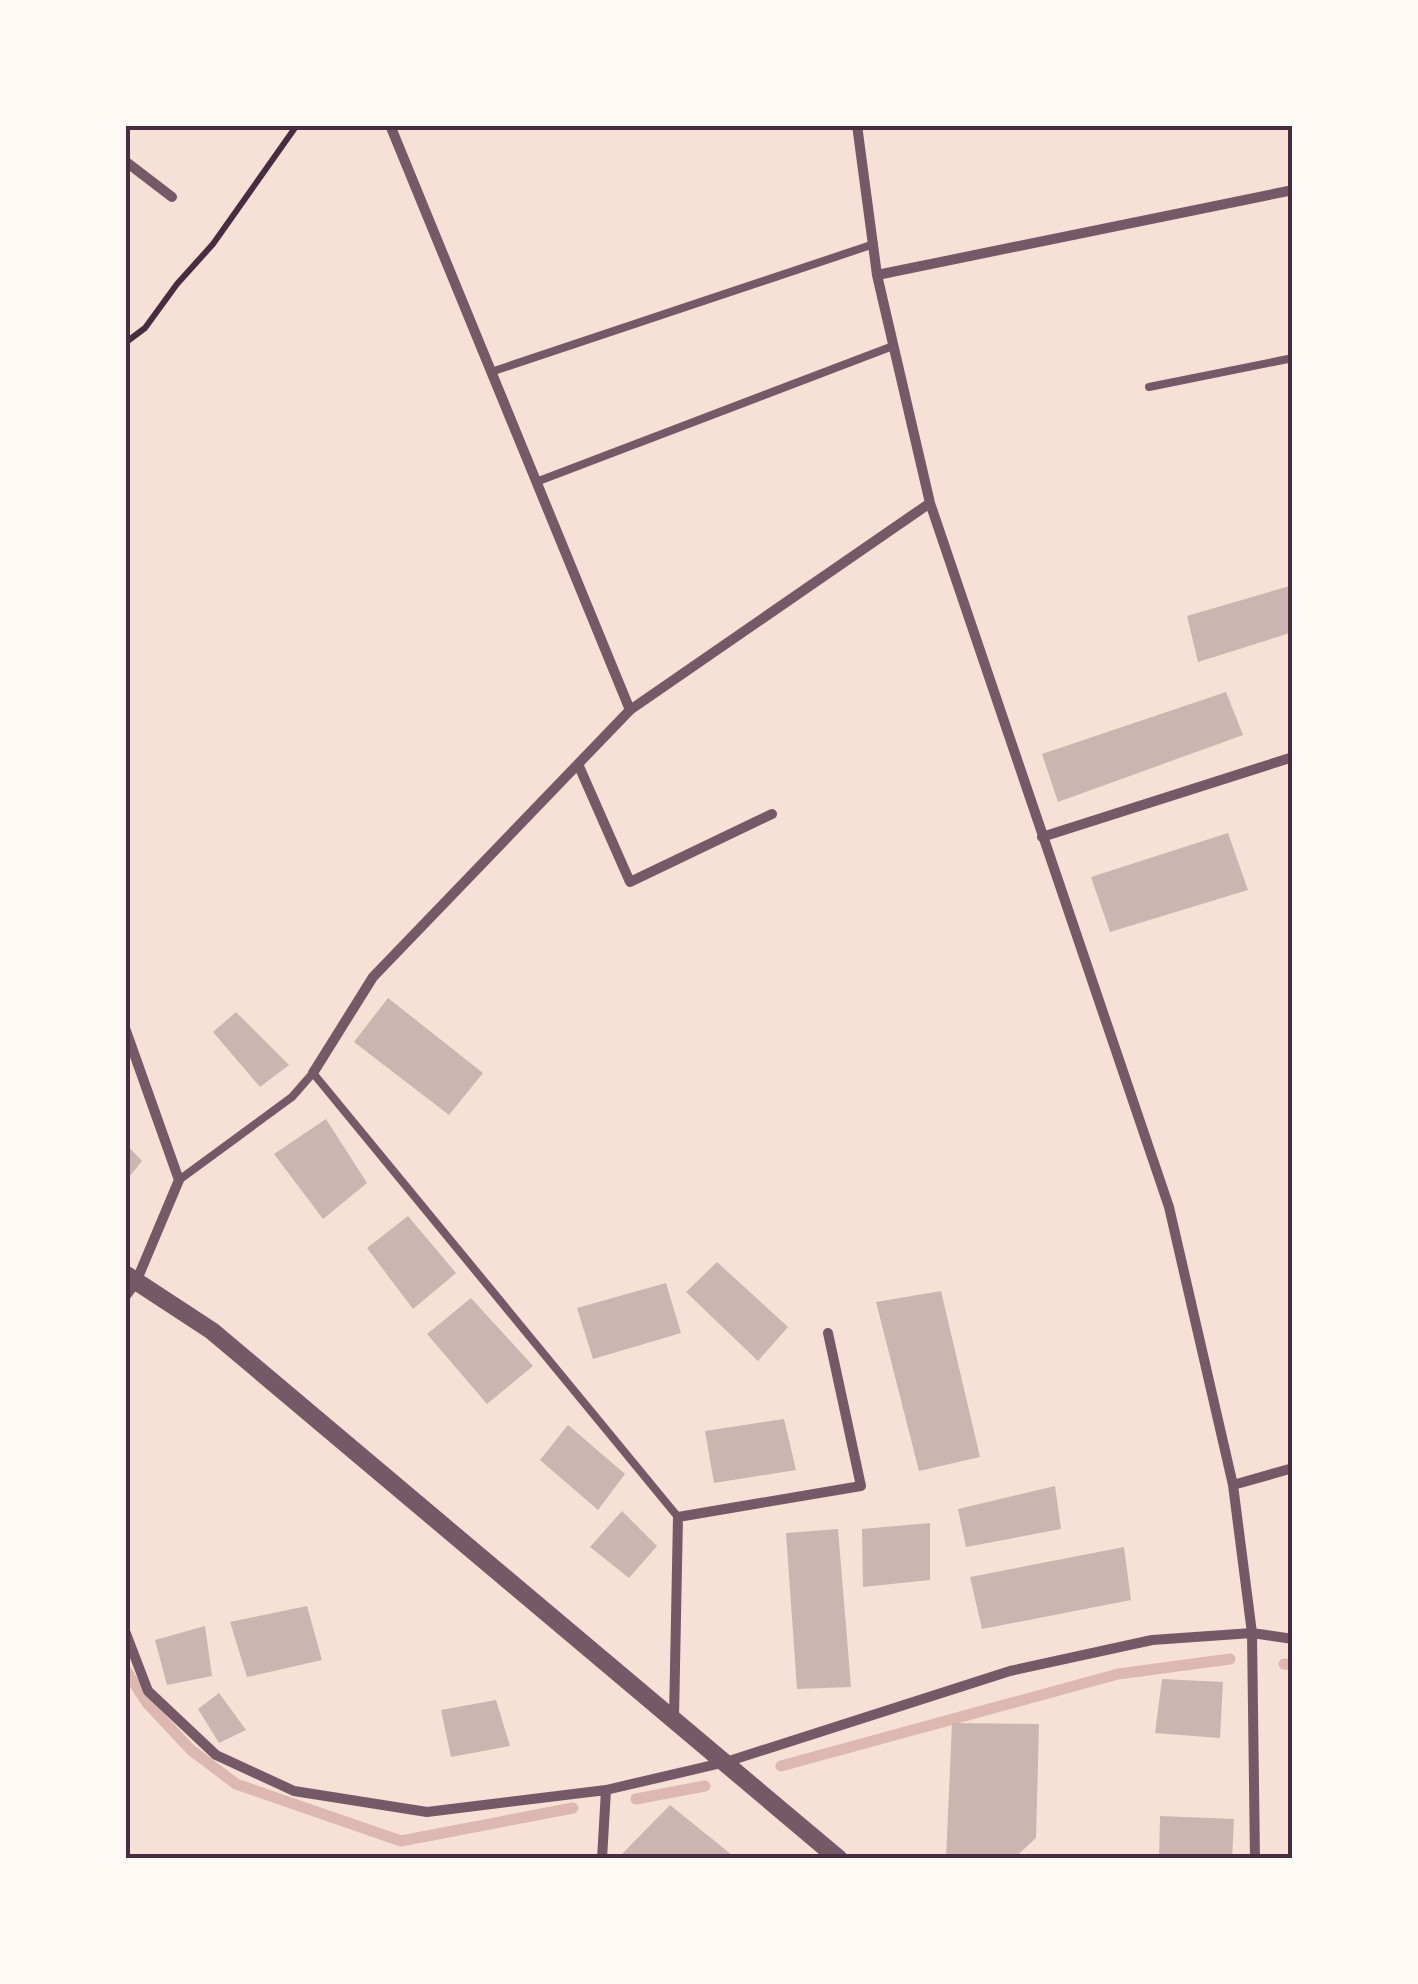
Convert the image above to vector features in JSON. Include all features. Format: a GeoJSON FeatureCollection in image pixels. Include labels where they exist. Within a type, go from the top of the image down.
{"type":"FeatureCollection","features":[{"type":"Feature","properties":{"kind":"street"},"geometry":{"type":"LineString","coordinates":[[390,125],[630,710]]}},
{"type":"Feature","properties":{"kind":"street"},"geometry":{"type":"LineString","coordinates":[[856,125],[877,275],[930,502],[1169,1207],[1233,1485],[1252,1632],[1255,1859]]}},
{"type":"Feature","properties":{"kind":"street"},"geometry":{"type":"LineString","coordinates":[[125,161],[172,197]]}},
{"type":"Feature","properties":{"kind":"street"},"geometry":{"type":"LineString","coordinates":[[877,275],[1293,190]]}},
{"type":"Feature","properties":{"kind":"street"},"geometry":{"type":"LineString","coordinates":[[313,1073],[373,977],[630,710],[930,502]]}},
{"type":"Feature","properties":{"kind":"street"},"geometry":{"type":"LineString","coordinates":[[1042,836],[1293,756]]}},
{"type":"Feature","properties":{"kind":"street"},"geometry":{"type":"LineString","coordinates":[[578,764],[630,882],[772,814]]}},
{"type":"Feature","properties":{"kind":"street"},"geometry":{"type":"LineString","coordinates":[[125,1028],[179,1180],[129,1284],[212,1332],[839,1859]]}},
{"type":"Feature","properties":{"kind":"street"},"geometry":{"type":"LineString","coordinates":[[674,1718],[678,1517],[861,1486],[828,1333]]}},
{"type":"Feature","properties":{"kind":"street"},"geometry":{"type":"LineString","coordinates":[[1233,1485],[1293,1468]]}},
{"type":"Feature","properties":{"kind":"street"},"geometry":{"type":"LineString","coordinates":[[125,1631],[148,1691],[216,1755],[294,1791],[427,1812],[606,1790],[726,1762],[1010,1671],[1152,1640],[1252,1632],[1293,1639]]}},
{"type":"Feature","properties":{"kind":"street"},"geometry":{"type":"LineString","coordinates":[[602,1859],[606,1790]]}},
{"type":"Feature","properties":{"kind":"lane"},"geometry":{"type":"LineString","coordinates":[[491,372],[874,244]]}},
{"type":"Feature","properties":{"kind":"lane"},"geometry":{"type":"LineString","coordinates":[[536,482],[893,346]]}},
{"type":"Feature","properties":{"kind":"lane"},"geometry":{"type":"LineString","coordinates":[[1149,387],[1293,358]]}},
{"type":"Feature","properties":{"kind":"lane"},"geometry":{"type":"LineString","coordinates":[[179,1180],[292,1097],[313,1073],[678,1517]]}},
{"type":"Feature","properties":{"kind":"path"},"geometry":{"type":"LineString","coordinates":[[125,343],[145,328],[176,284],[213,244],[297,125]]}},
{"type":"Feature","properties":{"kind":"building"},"geometry":{"type":"Polygon","coordinates":[[[1293,585],[1293,632],[1198,662],[1187,616],[1293,585]]]}},
{"type":"Feature","properties":{"kind":"building"},"geometry":{"type":"Polygon","coordinates":[[[1226,692],[1243,735],[1058,802],[1042,754],[1226,692]]]}},
{"type":"Feature","properties":{"kind":"building"},"geometry":{"type":"Polygon","coordinates":[[[1228,833],[1248,890],[1110,932],[1091,877],[1228,833]]]}},
{"type":"Feature","properties":{"kind":"building"},"geometry":{"type":"Polygon","coordinates":[[[388,998],[483,1073],[449,1115],[354,1042],[388,998]]]}},
{"type":"Feature","properties":{"kind":"building"},"geometry":{"type":"Polygon","coordinates":[[[236,1012],[289,1065],[260,1087],[213,1032],[236,1012]]]}},
{"type":"Feature","properties":{"kind":"building"},"geometry":{"type":"Polygon","coordinates":[[[326,1119],[367,1183],[323,1219],[274,1154],[326,1119]]]}},
{"type":"Feature","properties":{"kind":"building"},"geometry":{"type":"Polygon","coordinates":[[[125,1143],[142,1161],[125,1182],[125,1143]]]}},
{"type":"Feature","properties":{"kind":"building"},"geometry":{"type":"Polygon","coordinates":[[[408,1216],[456,1273],[413,1309],[367,1248],[408,1216]]]}},
{"type":"Feature","properties":{"kind":"building"},"geometry":{"type":"Polygon","coordinates":[[[717,1262],[788,1327],[758,1361],[686,1292],[717,1262]]]}},
{"type":"Feature","properties":{"kind":"building"},"geometry":{"type":"Polygon","coordinates":[[[666,1283],[681,1333],[593,1359],[577,1308],[666,1283]]]}},
{"type":"Feature","properties":{"kind":"building"},"geometry":{"type":"Polygon","coordinates":[[[941,1291],[980,1457],[919,1471],[876,1302],[941,1291]]]}},
{"type":"Feature","properties":{"kind":"building"},"geometry":{"type":"Polygon","coordinates":[[[471,1298],[533,1366],[487,1404],[427,1334],[471,1298]]]}},
{"type":"Feature","properties":{"kind":"building"},"geometry":{"type":"Polygon","coordinates":[[[784,1419],[796,1470],[714,1483],[705,1431],[784,1419]]]}},
{"type":"Feature","properties":{"kind":"building"},"geometry":{"type":"Polygon","coordinates":[[[568,1425],[625,1474],[598,1510],[540,1460],[568,1425]]]}},
{"type":"Feature","properties":{"kind":"building"},"geometry":{"type":"Polygon","coordinates":[[[1055,1486],[1061,1529],[966,1547],[958,1509],[1055,1486]]]}},
{"type":"Feature","properties":{"kind":"building"},"geometry":{"type":"Polygon","coordinates":[[[622,1511],[657,1546],[629,1578],[590,1547],[622,1511]]]}},
{"type":"Feature","properties":{"kind":"building"},"geometry":{"type":"Polygon","coordinates":[[[930,1523],[930,1580],[863,1587],[862,1529],[930,1523]]]}},
{"type":"Feature","properties":{"kind":"building"},"geometry":{"type":"Polygon","coordinates":[[[838,1529],[851,1687],[797,1689],[786,1533],[838,1529]]]}},
{"type":"Feature","properties":{"kind":"building"},"geometry":{"type":"Polygon","coordinates":[[[1124,1547],[1131,1600],[982,1629],[970,1577],[1124,1547]]]}},
{"type":"Feature","properties":{"kind":"building"},"geometry":{"type":"Polygon","coordinates":[[[307,1606],[322,1660],[247,1677],[230,1622],[307,1606]]]}},
{"type":"Feature","properties":{"kind":"building"},"geometry":{"type":"Polygon","coordinates":[[[205,1626],[212,1676],[167,1685],[155,1640],[205,1626]]]}},
{"type":"Feature","properties":{"kind":"building"},"geometry":{"type":"Polygon","coordinates":[[[1162,1679],[1223,1682],[1220,1738],[1155,1733],[1162,1679]]]}},
{"type":"Feature","properties":{"kind":"building"},"geometry":{"type":"Polygon","coordinates":[[[219,1693],[246,1730],[219,1743],[198,1709],[219,1693]]]}},
{"type":"Feature","properties":{"kind":"building"},"geometry":{"type":"Polygon","coordinates":[[[496,1700],[510,1746],[451,1757],[441,1710],[496,1700]]]}},
{"type":"Feature","properties":{"kind":"building"},"geometry":{"type":"Polygon","coordinates":[[[952,1723],[1039,1724],[1036,1838],[1013,1859],[946,1859],[952,1723]]]}},
{"type":"Feature","properties":{"kind":"building"},"geometry":{"type":"Polygon","coordinates":[[[670,1805],[737,1859],[627,1859],[622,1854],[670,1805]]]}},
{"type":"Feature","properties":{"kind":"building"},"geometry":{"type":"Polygon","coordinates":[[[1160,1816],[1234,1819],[1232,1859],[1159,1859],[1160,1816]]]}},
{"type":"Feature","properties":{"kind":"waterway"},"geometry":{"type":"LineString","coordinates":[[781,1766],[1118,1674],[1230,1659]]}},
{"type":"Feature","properties":{"kind":"waterway"},"geometry":{"type":"LineString","coordinates":[[1284,1664],[1293,1665]]}},
{"type":"Feature","properties":{"kind":"waterway"},"geometry":{"type":"LineString","coordinates":[[125,1669],[147,1703],[191,1750],[236,1784],[401,1841],[573,1808]]}},
{"type":"Feature","properties":{"kind":"waterway"},"geometry":{"type":"LineString","coordinates":[[636,1799],[705,1786]]}}]}
